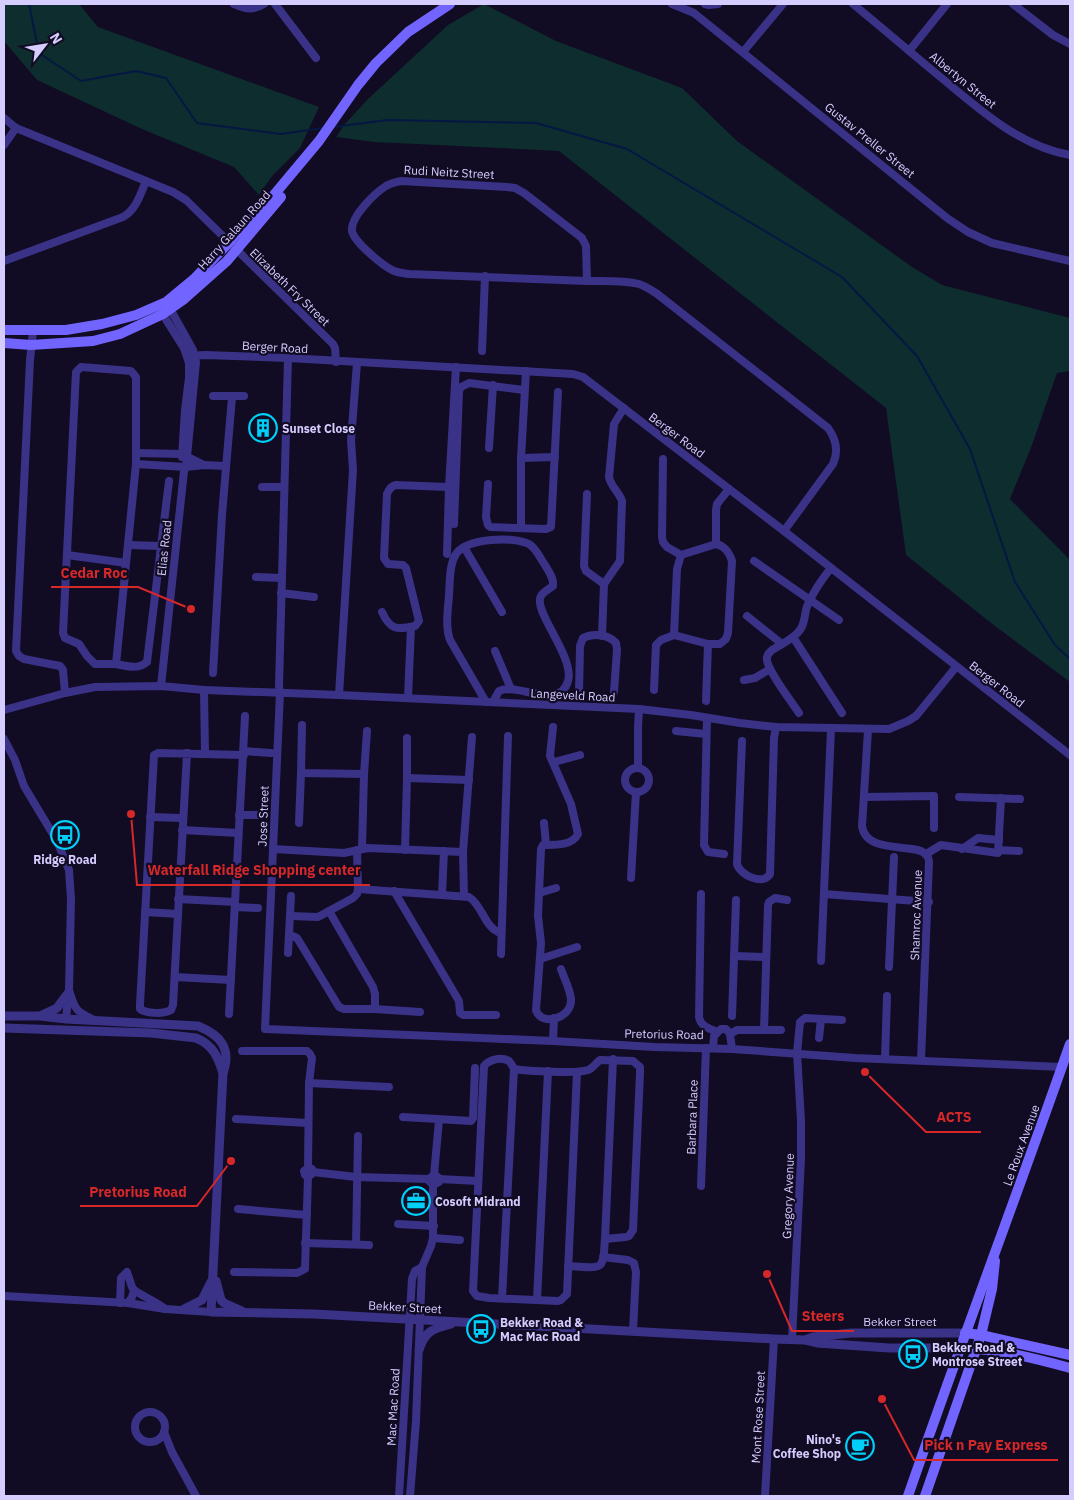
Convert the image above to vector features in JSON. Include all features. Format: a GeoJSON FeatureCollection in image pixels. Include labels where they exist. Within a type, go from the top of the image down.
{"type":"FeatureCollection","features":[{"type":"Feature","properties":{"kind":"main road","name":"Harry Galaun Road"},"geometry":{"type":"LineString","coordinates":[[4,344],[31,345],[93,341],[120,334],[164,308],[195,278],[233,247],[274,207],[299,171],[302,163],[358,85],[386,52],[408,32],[444,5]]}},
{"type":"Feature","properties":{"kind":"main road","name":"Harry Galaun Road"},"geometry":{"type":"LineString","coordinates":[[4,330],[66,330],[102,324],[164,308]]}},
{"type":"Feature","properties":{"kind":"main road","name":"Le Roux Avenue"},"geometry":{"type":"LineString","coordinates":[[908,1496],[1070,1044]]}},
{"type":"Feature","properties":{"kind":"main road","name":"Le Roux Avenue"},"geometry":{"type":"LineString","coordinates":[[925,1496],[981,1335],[992,1289],[995,1255]]}},
{"type":"Feature","properties":{"kind":"main road"},"geometry":{"type":"LineString","coordinates":[[965,1333],[1070,1355]]}},
{"type":"Feature","properties":{"kind":"main road"},"geometry":{"type":"LineString","coordinates":[[960,1348],[977,1348],[1027,1356],[1070,1368]]}},
{"type":"Feature","properties":{"kind":"street"},"geometry":{"type":"LineString","coordinates":[[234,4],[251,9],[264,4]]}},
{"type":"Feature","properties":{"kind":"street"},"geometry":{"type":"LineString","coordinates":[[275,4],[316,58]]}},
{"type":"Feature","properties":{"kind":"street","name":"Gustav Preller Street"},"geometry":{"type":"LineString","coordinates":[[672,4],[694,13],[947,218],[968,232],[992,242],[1070,261]]}},
{"type":"Feature","properties":{"kind":"street"},"geometry":{"type":"LineString","coordinates":[[705,4],[718,4]]}},
{"type":"Feature","properties":{"kind":"street"},"geometry":{"type":"LineString","coordinates":[[743,52],[783,4]]}},
{"type":"Feature","properties":{"kind":"street","name":"Albertyn Street"},"geometry":{"type":"LineString","coordinates":[[853,4],[964,96],[1012,132],[1036,145],[1070,155]]}},
{"type":"Feature","properties":{"kind":"street"},"geometry":{"type":"LineString","coordinates":[[908,50],[947,4]]}},
{"type":"Feature","properties":{"kind":"street"},"geometry":{"type":"LineString","coordinates":[[1013,4],[1053,35],[1070,44]]}},
{"type":"Feature","properties":{"kind":"street","name":"Elizabeth Fry Street"},"geometry":{"type":"LineString","coordinates":[[4,118],[16,128],[173,192],[186,200],[333,344],[336,352],[336,362]]}},
{"type":"Feature","properties":{"kind":"street"},"geometry":{"type":"LineString","coordinates":[[4,145],[16,128]]}},
{"type":"Feature","properties":{"kind":"street"},"geometry":{"type":"LineString","coordinates":[[4,261],[129,214],[146,181]]}},
{"type":"Feature","properties":{"kind":"street","name":"Rudi Neitz Street"},"geometry":{"type":"LineString","coordinates":[[587,281],[586,246],[582,238],[535,200],[515,188],[410,181],[394,182],[381,189],[365,205],[353,221],[352,232],[356,239],[380,262],[397,272],[485,276],[587,281],[632,283],[641,284],[646,287],[828,428],[834,437],[836,458],[833,464],[784,531]]}},
{"type":"Feature","properties":{"kind":"street"},"geometry":{"type":"LineString","coordinates":[[482,351],[485,276]]}},
{"type":"Feature","properties":{"kind":"street"},"geometry":{"type":"LineString","coordinates":[[164,308],[184,348],[191,356]]}},
{"type":"Feature","properties":{"kind":"street"},"geometry":{"type":"LineString","coordinates":[[33,331],[16,650],[24,658],[60,666],[63,670],[65,693]]}},
{"type":"Feature","properties":{"kind":"street","name":"Berger Road"},"geometry":{"type":"LineString","coordinates":[[191,356],[288,358],[573,374],[583,377],[784,531],[1070,756]]}},
{"type":"Feature","properties":{"kind":"street","name":"Elias Road"},"geometry":{"type":"LineString","coordinates":[[161,686],[195,374],[191,356]]}},
{"type":"Feature","properties":{"kind":"street","name":"Jose Street"},"geometry":{"type":"LineString","coordinates":[[265,1029],[280,693],[288,358]]}},
{"type":"Feature","properties":{"kind":"street"},"geometry":{"type":"LineString","coordinates":[[339,695],[353,470],[351,440],[357,363]]}},
{"type":"Feature","properties":{"kind":"street"},"geometry":{"type":"LineString","coordinates":[[447,554],[456,367]]}},
{"type":"Feature","properties":{"kind":"street"},"geometry":{"type":"LineString","coordinates":[[116,664],[137,453],[136,377],[131,371],[82,368],[76,372],[63,633],[65,638],[79,644],[95,664],[116,664],[138,668],[147,662],[169,481]]}},
{"type":"Feature","properties":{"kind":"street"},"geometry":{"type":"LineString","coordinates":[[521,528],[521,458],[526,371]]}},
{"type":"Feature","properties":{"kind":"street"},"geometry":{"type":"LineString","coordinates":[[454,524],[459,391],[469,383],[524,390]]}},
{"type":"Feature","properties":{"kind":"street"},"geometry":{"type":"LineString","coordinates":[[489,448],[493,385]]}},
{"type":"Feature","properties":{"kind":"street"},"geometry":{"type":"LineString","coordinates":[[488,484],[486,517],[488,525],[496,528],[546,530],[550,527],[558,392]]}},
{"type":"Feature","properties":{"kind":"street"},"geometry":{"type":"LineString","coordinates":[[212,396],[244,396]]}},
{"type":"Feature","properties":{"kind":"street"},"geometry":{"type":"LineString","coordinates":[[213,673],[232,397]]}},
{"type":"Feature","properties":{"kind":"street"},"geometry":{"type":"LineString","coordinates":[[602,636],[604,584],[620,561],[622,501],[620,495],[610,482],[609,474],[614,424],[624,408]]}},
{"type":"Feature","properties":{"kind":"street"},"geometry":{"type":"LineString","coordinates":[[137,453],[185,455],[204,465]]}},
{"type":"Feature","properties":{"kind":"street"},"geometry":{"type":"LineString","coordinates":[[521,458],[555,457]]}},
{"type":"Feature","properties":{"kind":"street"},"geometry":{"type":"LineString","coordinates":[[654,690],[656,645],[661,640],[674,635],[708,644],[720,644],[726,639],[728,633],[732,561],[727,550],[720,545],[716,544],[681,555],[667,547],[663,542],[663,459]]}},
{"type":"Feature","properties":{"kind":"street"},"geometry":{"type":"LineString","coordinates":[[136,464],[184,468],[204,465],[226,466]]}},
{"type":"Feature","properties":{"kind":"street"},"geometry":{"type":"LineString","coordinates":[[382,612],[386,622],[391,626],[411,627],[417,625],[418,618],[407,570],[403,566],[388,564],[384,558],[387,494],[392,486],[396,485],[449,487]]}},
{"type":"Feature","properties":{"kind":"street"},"geometry":{"type":"LineString","coordinates":[[262,487],[284,487]]}},
{"type":"Feature","properties":{"kind":"street"},"geometry":{"type":"LineString","coordinates":[[716,544],[717,504],[729,489]]}},
{"type":"Feature","properties":{"kind":"street"},"geometry":{"type":"LineString","coordinates":[[587,494],[584,566],[586,571],[604,584]]}},
{"type":"Feature","properties":{"kind":"street"},"geometry":{"type":"LineString","coordinates":[[492,539],[524,542],[531,545],[537,552],[553,582],[553,586],[542,594],[540,603],[568,668],[568,683],[562,691],[549,694],[529,693],[511,689],[499,691],[489,702],[448,634],[447,620],[451,566],[456,554],[464,547],[492,539]]}},
{"type":"Feature","properties":{"kind":"street"},"geometry":{"type":"LineString","coordinates":[[128,545],[161,546]]}},
{"type":"Feature","properties":{"kind":"street"},"geometry":{"type":"LineString","coordinates":[[464,547],[502,612]]}},
{"type":"Feature","properties":{"kind":"street"},"geometry":{"type":"LineString","coordinates":[[67,555],[126,563]]}},
{"type":"Feature","properties":{"kind":"street"},"geometry":{"type":"LineString","coordinates":[[674,635],[677,569],[681,555]]}},
{"type":"Feature","properties":{"kind":"street"},"geometry":{"type":"LineString","coordinates":[[754,561],[839,620]]}},
{"type":"Feature","properties":{"kind":"street"},"geometry":{"type":"LineString","coordinates":[[799,712],[770,669],[766,658],[767,655],[800,630],[804,623],[806,608],[810,600],[831,568]]}},
{"type":"Feature","properties":{"kind":"street"},"geometry":{"type":"LineString","coordinates":[[256,577],[282,578]]}},
{"type":"Feature","properties":{"kind":"street"},"geometry":{"type":"LineString","coordinates":[[281,593],[314,597]]}},
{"type":"Feature","properties":{"kind":"street"},"geometry":{"type":"LineString","coordinates":[[747,616],[782,644]]}},
{"type":"Feature","properties":{"kind":"street"},"geometry":{"type":"LineString","coordinates":[[408,698],[411,627]]}},
{"type":"Feature","properties":{"kind":"street"},"geometry":{"type":"LineString","coordinates":[[579,693],[581,641],[588,636],[602,636],[613,640],[617,645],[614,692]]}},
{"type":"Feature","properties":{"kind":"street"},"geometry":{"type":"LineString","coordinates":[[793,637],[842,713]]}},
{"type":"Feature","properties":{"kind":"street"},"geometry":{"type":"LineString","coordinates":[[706,700],[708,644]]}},
{"type":"Feature","properties":{"kind":"street"},"geometry":{"type":"LineString","coordinates":[[495,651],[511,689]]}},
{"type":"Feature","properties":{"kind":"street","name":"Langeveld Road"},"geometry":{"type":"LineString","coordinates":[[4,710],[65,693],[95,687],[161,686],[204,690],[639,709],[740,724],[868,730],[889,729],[916,716],[956,666]]}},
{"type":"Feature","properties":{"kind":"street"},"geometry":{"type":"LineString","coordinates":[[744,680],[755,678],[770,669]]}},
{"type":"Feature","properties":{"kind":"street"},"geometry":{"type":"LineString","coordinates":[[204,690],[205,754]]}},
{"type":"Feature","properties":{"kind":"street"},"geometry":{"type":"LineString","coordinates":[[638,768],[639,709]]}},
{"type":"Feature","properties":{"kind":"street"},"geometry":{"type":"LineString","coordinates":[[229,1014],[245,716]]}},
{"type":"Feature","properties":{"kind":"street"},"geometry":{"type":"LineString","coordinates":[[707,718],[704,845],[708,852],[724,854]]}},
{"type":"Feature","properties":{"kind":"street"},"geometry":{"type":"LineString","coordinates":[[299,823],[302,725]]}},
{"type":"Feature","properties":{"kind":"street"},"geometry":{"type":"LineString","coordinates":[[553,727],[550,752],[571,804],[578,834],[576,838],[566,843],[546,845],[542,846],[541,849],[538,916],[541,943],[537,1012],[541,1018],[561,1017],[568,1012],[571,1003],[570,994],[561,969]]}},
{"type":"Feature","properties":{"kind":"street"},"geometry":{"type":"LineString","coordinates":[[742,741],[737,864],[741,871],[748,876],[764,879],[770,874],[774,738],[776,727]]}},
{"type":"Feature","properties":{"kind":"street"},"geometry":{"type":"LineString","coordinates":[[821,962],[832,729]]}},
{"type":"Feature","properties":{"kind":"street","name":"Shamroc Avenue"},"geometry":{"type":"LineString","coordinates":[[868,730],[862,826],[864,836],[868,840],[880,844],[920,850],[926,854],[930,862],[921,1060]]}},
{"type":"Feature","properties":{"kind":"street"},"geometry":{"type":"LineString","coordinates":[[291,916],[318,916],[353,898],[357,894],[367,731]]}},
{"type":"Feature","properties":{"kind":"street"},"geometry":{"type":"LineString","coordinates":[[676,732],[706,734]]}},
{"type":"Feature","properties":{"kind":"street"},"geometry":{"type":"LineString","coordinates":[[501,954],[500,933],[508,736]]}},
{"type":"Feature","properties":{"kind":"street"},"geometry":{"type":"LineString","coordinates":[[464,896],[463,852],[472,737]]}},
{"type":"Feature","properties":{"kind":"street"},"geometry":{"type":"LineString","coordinates":[[405,850],[407,738]]}},
{"type":"Feature","properties":{"kind":"street"},"geometry":{"type":"LineString","coordinates":[[4,739],[24,786],[57,841],[69,870],[71,899],[69,990],[66,1019]]}},
{"type":"Feature","properties":{"kind":"street"},"geometry":{"type":"LineString","coordinates":[[187,753],[173,1005],[171,1010],[167,1012],[145,1012],[142,1011],[140,1004],[154,755],[156,753],[271,752]]}},
{"type":"Feature","properties":{"kind":"street"},"geometry":{"type":"LineString","coordinates":[[554,762],[580,755]]}},
{"type":"Feature","properties":{"kind":"street"},"geometry":{"type":"LineString","coordinates":[[634,768],[638,768],[642,768],[648,774],[650,781],[644,790],[636,792],[629,788],[625,781],[628,773],[634,768]]}},
{"type":"Feature","properties":{"kind":"street"},"geometry":{"type":"LineString","coordinates":[[301,772],[364,774]]}},
{"type":"Feature","properties":{"kind":"street"},"geometry":{"type":"LineString","coordinates":[[407,778],[469,780]]}},
{"type":"Feature","properties":{"kind":"street"},"geometry":{"type":"LineString","coordinates":[[631,878],[636,792]]}},
{"type":"Feature","properties":{"kind":"street"},"geometry":{"type":"LineString","coordinates":[[864,798],[934,796],[934,828]]}},
{"type":"Feature","properties":{"kind":"street"},"geometry":{"type":"LineString","coordinates":[[959,797],[1020,799]]}},
{"type":"Feature","properties":{"kind":"street"},"geometry":{"type":"LineString","coordinates":[[998,851],[1000,798]]}},
{"type":"Feature","properties":{"kind":"street"},"geometry":{"type":"LineString","coordinates":[[239,815],[262,816]]}},
{"type":"Feature","properties":{"kind":"street"},"geometry":{"type":"LineString","coordinates":[[150,817],[182,818]]}},
{"type":"Feature","properties":{"kind":"street"},"geometry":{"type":"LineString","coordinates":[[544,823],[546,845]]}},
{"type":"Feature","properties":{"kind":"street"},"geometry":{"type":"LineString","coordinates":[[182,830],[238,833]]}},
{"type":"Feature","properties":{"kind":"street"},"geometry":{"type":"LineString","coordinates":[[962,849],[978,838],[999,840]]}},
{"type":"Feature","properties":{"kind":"street"},"geometry":{"type":"LineString","coordinates":[[926,854],[941,845],[962,849],[1019,851]]}},
{"type":"Feature","properties":{"kind":"street"},"geometry":{"type":"LineString","coordinates":[[273,848],[344,853],[360,849],[463,852]]}},
{"type":"Feature","properties":{"kind":"street"},"geometry":{"type":"LineString","coordinates":[[442,894],[444,851]]}},
{"type":"Feature","properties":{"kind":"street"},"geometry":{"type":"LineString","coordinates":[[889,967],[894,857]]}},
{"type":"Feature","properties":{"kind":"street"},"geometry":{"type":"LineString","coordinates":[[539,893],[556,888]]}},
{"type":"Feature","properties":{"kind":"street"},"geometry":{"type":"LineString","coordinates":[[358,889],[464,896],[473,900],[492,929],[500,933]]}},
{"type":"Feature","properties":{"kind":"street"},"geometry":{"type":"LineString","coordinates":[[394,891],[459,1002],[460,1013],[463,1015],[496,1015]]}},
{"type":"Feature","properties":{"kind":"street"},"geometry":{"type":"LineString","coordinates":[[702,894],[699,1017],[704,1026],[717,1032],[721,1029],[726,1029],[730,1034],[732,1048]]}},
{"type":"Feature","properties":{"kind":"street"},"geometry":{"type":"LineString","coordinates":[[824,894],[929,902]]}},
{"type":"Feature","properties":{"kind":"street"},"geometry":{"type":"LineString","coordinates":[[288,953],[292,896]]}},
{"type":"Feature","properties":{"kind":"street"},"geometry":{"type":"LineString","coordinates":[[764,1030],[769,902],[778,898],[787,900]]}},
{"type":"Feature","properties":{"kind":"street"},"geometry":{"type":"LineString","coordinates":[[178,899],[258,908]]}},
{"type":"Feature","properties":{"kind":"street"},"geometry":{"type":"LineString","coordinates":[[732,1016],[736,900]]}},
{"type":"Feature","properties":{"kind":"street"},"geometry":{"type":"LineString","coordinates":[[329,911],[373,987],[375,1009]]}},
{"type":"Feature","properties":{"kind":"street"},"geometry":{"type":"LineString","coordinates":[[145,912],[178,914]]}},
{"type":"Feature","properties":{"kind":"street"},"geometry":{"type":"LineString","coordinates":[[290,935],[296,938],[302,946],[338,1007],[344,1009],[420,1012]]}},
{"type":"Feature","properties":{"kind":"street"},"geometry":{"type":"LineString","coordinates":[[540,959],[577,947]]}},
{"type":"Feature","properties":{"kind":"street"},"geometry":{"type":"LineString","coordinates":[[734,956],[766,957]]}},
{"type":"Feature","properties":{"kind":"street"},"geometry":{"type":"LineString","coordinates":[[175,977],[231,980]]}},
{"type":"Feature","properties":{"kind":"street"},"geometry":{"type":"LineString","coordinates":[[40,1016],[57,1008],[69,990]]}},
{"type":"Feature","properties":{"kind":"street"},"geometry":{"type":"LineString","coordinates":[[69,990],[74,1006],[82,1014],[94,1020]]}},
{"type":"Feature","properties":{"kind":"street"},"geometry":{"type":"LineString","coordinates":[[885,1059],[887,996]]}},
{"type":"Feature","properties":{"kind":"street"},"geometry":{"type":"LineString","coordinates":[[4,1016],[40,1016],[198,1026],[215,1034],[223,1045],[227,1057],[223,1073],[211,1312]]}},
{"type":"Feature","properties":{"kind":"street"},"geometry":{"type":"LineString","coordinates":[[553,1041],[554,1018]]}},
{"type":"Feature","properties":{"kind":"street"},"geometry":{"type":"LineString","coordinates":[[66,1019],[77,1025],[100,1031]]}},
{"type":"Feature","properties":{"kind":"street","name":"Gregory Avenue"},"geometry":{"type":"LineString","coordinates":[[792,1339],[801,1159],[797,1053],[800,1022],[802,1019],[821,1019]]}},
{"type":"Feature","properties":{"kind":"street"},"geometry":{"type":"LineString","coordinates":[[820,1038],[821,1019],[842,1020]]}},
{"type":"Feature","properties":{"kind":"street"},"geometry":{"type":"LineString","coordinates":[[4,1028],[151,1033],[196,1038],[203,1041],[215,1052],[223,1073]]}},
{"type":"Feature","properties":{"kind":"street","name":"Pretorius Road"},"geometry":{"type":"LineString","coordinates":[[265,1029],[654,1047],[732,1048],[855,1058],[1062,1067]]}},
{"type":"Feature","properties":{"kind":"street"},"geometry":{"type":"LineString","coordinates":[[730,1034],[737,1030],[781,1030]]}},
{"type":"Feature","properties":{"kind":"street","name":"Barbara Place"},"geometry":{"type":"LineString","coordinates":[[700,1186],[709,1048],[717,1032]]}},
{"type":"Feature","properties":{"kind":"street"},"geometry":{"type":"LineString","coordinates":[[234,1272],[297,1273],[305,1269],[310,1172],[308,1123],[312,1056],[307,1051],[242,1051]]}},
{"type":"Feature","properties":{"kind":"street"},"geometry":{"type":"LineString","coordinates":[[502,1298],[514,1069],[510,1062],[506,1060],[492,1060],[484,1066],[474,1291],[476,1295],[481,1297],[537,1300],[558,1300],[564,1298],[568,1292],[577,1072]]}},
{"type":"Feature","properties":{"kind":"street"},"geometry":{"type":"LineString","coordinates":[[514,1069],[577,1072],[591,1069],[600,1060],[634,1061],[640,1067],[633,1230],[626,1237],[605,1239]]}},
{"type":"Feature","properties":{"kind":"street"},"geometry":{"type":"LineString","coordinates":[[568,1266],[595,1267],[601,1264],[605,1239],[613,1060]]}},
{"type":"Feature","properties":{"kind":"street"},"geometry":{"type":"LineString","coordinates":[[403,1117],[472,1120],[475,1068]]}},
{"type":"Feature","properties":{"kind":"street"},"geometry":{"type":"LineString","coordinates":[[537,1300],[548,1071]]}},
{"type":"Feature","properties":{"kind":"street"},"geometry":{"type":"LineString","coordinates":[[309,1083],[389,1087]]}},
{"type":"Feature","properties":{"kind":"street"},"geometry":{"type":"LineString","coordinates":[[236,1119],[308,1123]]}},
{"type":"Feature","properties":{"kind":"street","name":"Mac Mac Road"},"geometry":{"type":"LineString","coordinates":[[410,1496],[416,1421],[422,1266],[433,1238],[434,1180],[439,1120]]}},
{"type":"Feature","properties":{"kind":"street"},"geometry":{"type":"LineString","coordinates":[[356,1244],[358,1136]]}},
{"type":"Feature","properties":{"kind":"street"},"geometry":{"type":"LineString","coordinates":[[310,1172],[356,1177],[478,1181]]}},
{"type":"Feature","properties":{"kind":"street"},"geometry":{"type":"LineString","coordinates":[[238,1209],[307,1215]]}},
{"type":"Feature","properties":{"kind":"street"},"geometry":{"type":"LineString","coordinates":[[398,1224],[434,1226]]}},
{"type":"Feature","properties":{"kind":"street"},"geometry":{"type":"LineString","coordinates":[[433,1238],[460,1240]]}},
{"type":"Feature","properties":{"kind":"street"},"geometry":{"type":"LineString","coordinates":[[305,1244],[369,1245]]}},
{"type":"Feature","properties":{"kind":"street"},"geometry":{"type":"LineString","coordinates":[[602,1257],[628,1260],[634,1263],[636,1272],[633,1331]]}},
{"type":"Feature","properties":{"kind":"street","name":"Mac Mac Road"},"geometry":{"type":"LineString","coordinates":[[399,1496],[412,1280],[415,1271],[422,1266]]}},
{"type":"Feature","properties":{"kind":"street"},"geometry":{"type":"LineString","coordinates":[[134,1290],[132,1297],[124,1303],[120,1278],[126,1272],[134,1290],[142,1296],[155,1301],[165,1309]]}},
{"type":"Feature","properties":{"kind":"street"},"geometry":{"type":"LineString","coordinates":[[184,1310],[202,1300],[213,1276]]}},
{"type":"Feature","properties":{"kind":"street"},"geometry":{"type":"LineString","coordinates":[[213,1276],[224,1303],[247,1314]]}},
{"type":"Feature","properties":{"kind":"street","name":"Bekker Street"},"geometry":{"type":"LineString","coordinates":[[4,1296],[124,1303],[165,1309],[247,1314],[314,1314],[792,1339],[817,1343],[889,1348],[960,1348]]}},
{"type":"Feature","properties":{"kind":"street"},"geometry":{"type":"LineString","coordinates":[[419,1350],[422,1340],[430,1331],[438,1327],[461,1322]]}},
{"type":"Feature","properties":{"kind":"street","name":"Bekker Street"},"geometry":{"type":"LineString","coordinates":[[805,1340],[813,1337],[851,1333],[965,1333]]}},
{"type":"Feature","properties":{"kind":"street","name":"Mont Rose Street"},"geometry":{"type":"LineString","coordinates":[[765,1496],[774,1339]]}},
{"type":"Feature","properties":{"kind":"street"},"geometry":{"type":"LineString","coordinates":[[153,1412],[163,1420],[164,1432],[155,1441],[148,1442],[141,1439],[135,1427],[137,1420],[141,1415],[153,1412]]}},
{"type":"Feature","properties":{"kind":"street"},"geometry":{"type":"LineString","coordinates":[[403,1420],[416,1421]]}},
{"type":"Feature","properties":{"kind":"street"},"geometry":{"type":"LineString","coordinates":[[164,1432],[172,1452],[196,1496]]}},
{"type":"Feature","properties":{"kind":"street"},"geometry":{"type":"LineString","coordinates":[[155,1441],[172,1452]]}},
{"type":"Feature","properties":{"kind":"green space"},"geometry":{"type":"Polygon","coordinates":[[[4,4],[79,4],[98,27],[319,107],[300,148],[272,176],[259,195],[234,167],[142,129],[37,80],[4,41],[4,4]]]}},
{"type":"Feature","properties":{"kind":"green space"},"geometry":{"type":"Polygon","coordinates":[[[484,4],[556,41],[682,88],[737,141],[912,267],[942,285],[1070,318],[1070,371],[1057,373],[1032,445],[1010,499],[1070,560],[1070,682],[991,623],[906,555],[886,408],[559,151],[374,142],[336,137],[344,125],[368,99],[448,25],[484,4]]]}},
{"type":"Feature","properties":{"kind":"waterway"},"geometry":{"type":"LineString","coordinates":[[29,4],[39,53],[81,81],[136,71],[166,78],[197,123],[281,134],[323,128]]}},
{"type":"Feature","properties":{"kind":"waterway"},"geometry":{"type":"LineString","coordinates":[[333,127],[388,120],[536,123],[627,149],[842,277],[917,356],[970,449],[1015,582],[1055,645],[1070,659]]}},
{"type":"Feature","properties":{"kind":"place","name":"Sunset Close"},"geometry":{"type":"Point","coordinates":[263,428]}},
{"type":"Feature","properties":{"kind":"place","name":"Cedar Roc"},"geometry":{"type":"Point","coordinates":[191,609]}},
{"type":"Feature","properties":{"kind":"place","name":"Waterfall Ridge Shopping center"},"geometry":{"type":"Point","coordinates":[131,814]}},
{"type":"Feature","properties":{"kind":"place","name":"Ridge Road"},"geometry":{"type":"Point","coordinates":[65,835]}},
{"type":"Feature","properties":{"kind":"place","name":"ACTS"},"geometry":{"type":"Point","coordinates":[865,1072]}},
{"type":"Feature","properties":{"kind":"place","name":"Pretorius Road"},"geometry":{"type":"Point","coordinates":[231,1161]}},
{"type":"Feature","properties":{"kind":"place","name":"Cosoft Midrand"},"geometry":{"type":"Point","coordinates":[416,1201]}},
{"type":"Feature","properties":{"kind":"place","name":"Steers"},"geometry":{"type":"Point","coordinates":[767,1274]}},
{"type":"Feature","properties":{"kind":"place","name":"Bekker Road & Mac Mac Road"},"geometry":{"type":"Point","coordinates":[481,1329]}},
{"type":"Feature","properties":{"kind":"place","name":"Bekker Road & Montrose Street"},"geometry":{"type":"Point","coordinates":[913,1354]}},
{"type":"Feature","properties":{"kind":"place","name":"Pick n Pay Express"},"geometry":{"type":"Point","coordinates":[882,1399]}},
{"type":"Feature","properties":{"kind":"place","name":"Nino's Coffee Shop"},"geometry":{"type":"Point","coordinates":[860,1446]}}]}
